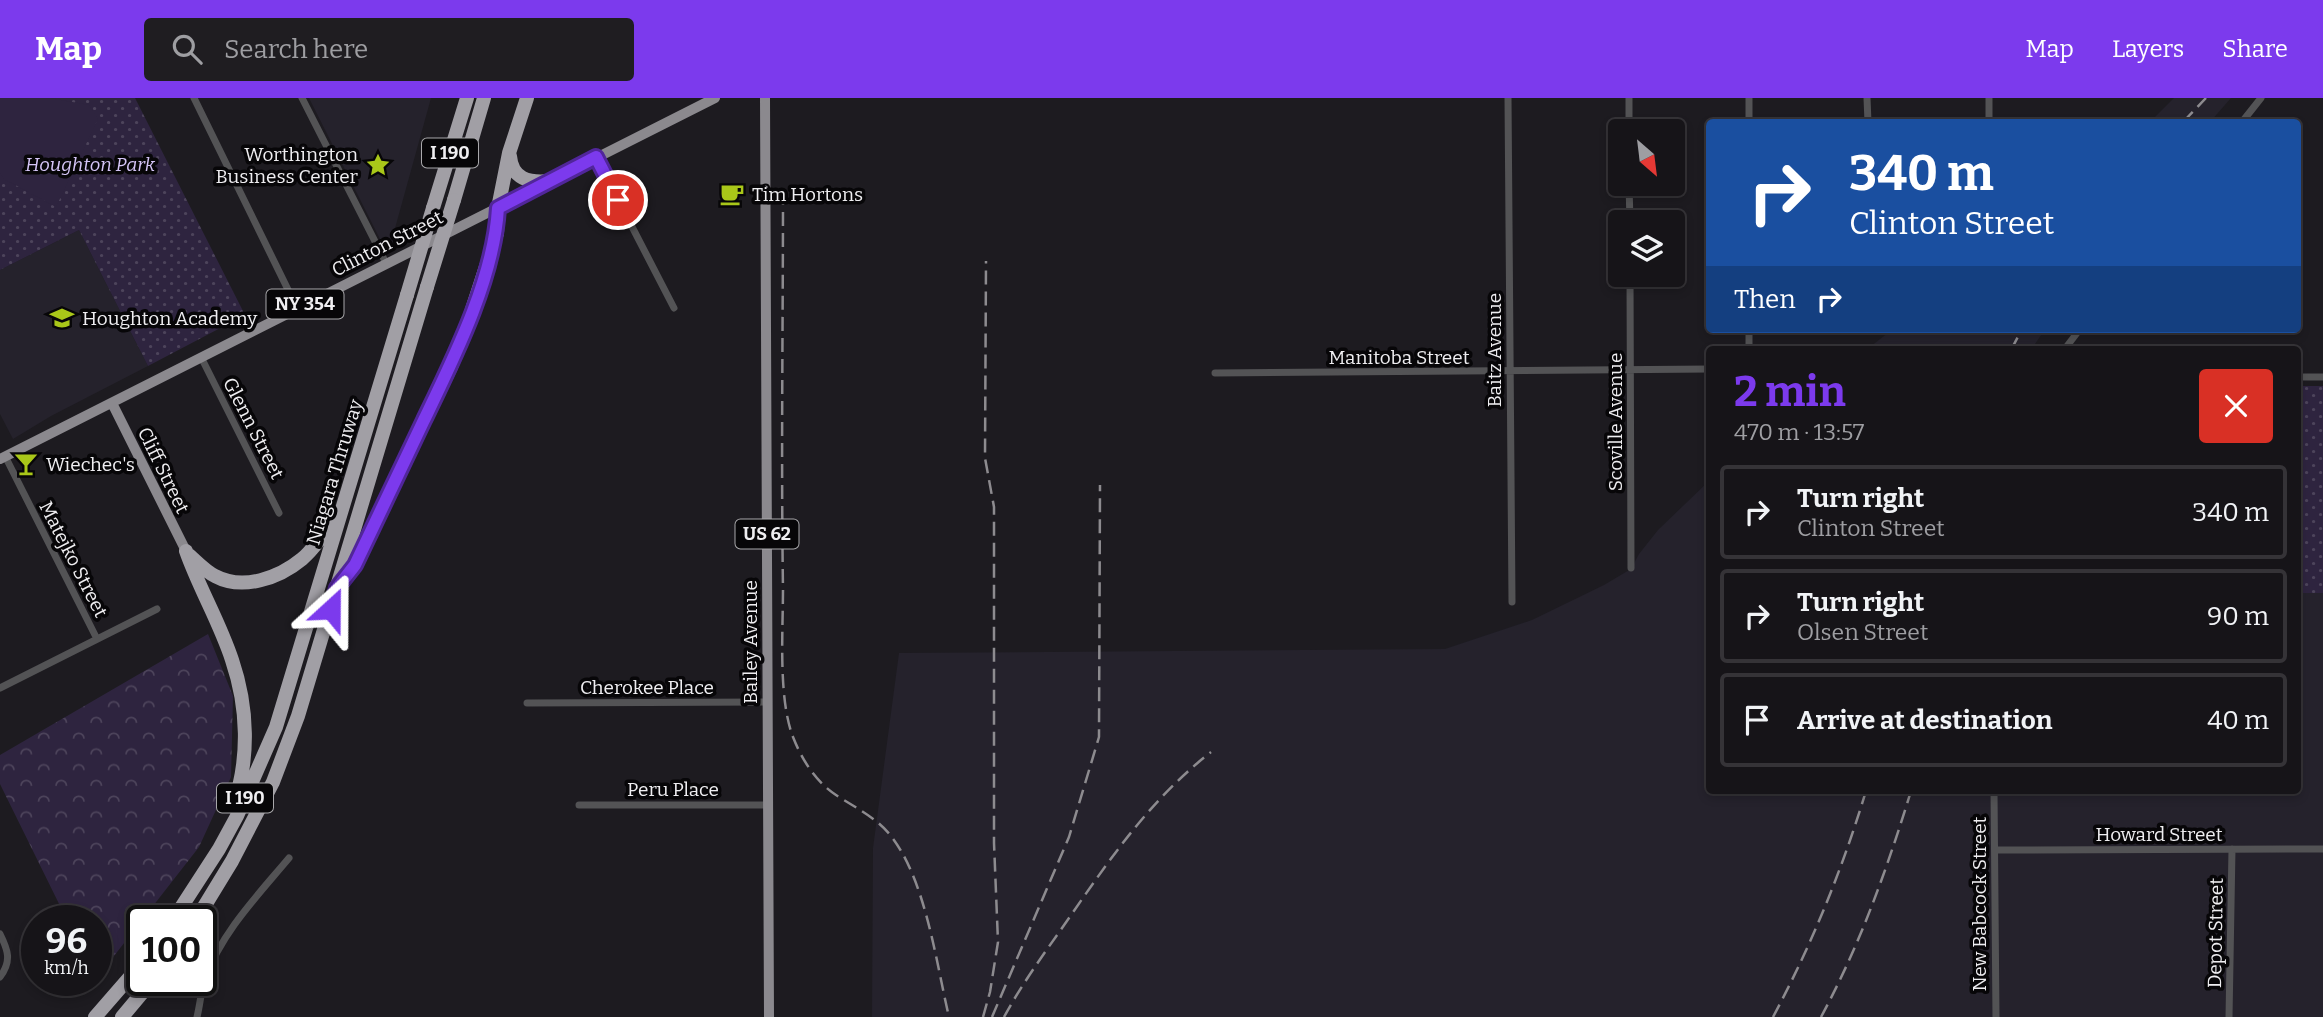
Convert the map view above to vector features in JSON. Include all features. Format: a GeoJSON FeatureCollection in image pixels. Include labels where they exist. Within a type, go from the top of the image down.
{"type":"FeatureCollection","features":[{"type":"Feature","properties":{"kind":"highway","name":"Niagara Thruway"},"geometry":{"type":"LineString","coordinates":[[183,905],[237,816],[276,727],[467,98]]}},
{"type":"Feature","properties":{"kind":"highway","name":"Niagara Thruway"},"geometry":{"type":"LineString","coordinates":[[205,905],[232,861],[273,782],[298,716],[484,98]]}},
{"type":"Feature","properties":{"kind":"highway"},"geometry":{"type":"LineString","coordinates":[[337,588],[355,565],[451,367],[497,233],[498,208],[509,153],[527,98]]}},
{"type":"Feature","properties":{"kind":"highway"},"geometry":{"type":"LineString","coordinates":[[509,153],[516,174],[527,181],[549,181]]}},
{"type":"Feature","properties":{"kind":"highway"},"geometry":{"type":"LineString","coordinates":[[186,551],[211,574],[220,578],[246,583],[264,579],[302,559],[344,503]]}},
{"type":"Feature","properties":{"kind":"highway"},"geometry":{"type":"LineString","coordinates":[[186,551],[196,580],[232,659],[246,722],[242,773],[219,849]]}},
{"type":"Feature","properties":{"kind":"highway"},"geometry":{"type":"LineString","coordinates":[[95,1017],[126,981]]}},
{"type":"Feature","properties":{"kind":"highway"},"geometry":{"type":"LineString","coordinates":[[122,1017],[140,996]]}},
{"type":"Feature","properties":{"kind":"main road","name":"Clinton Street"},"geometry":{"type":"LineString","coordinates":[[2,458],[715,98]]}},
{"type":"Feature","properties":{"kind":"main road","name":"Bailey Avenue"},"geometry":{"type":"LineString","coordinates":[[765,98],[769,1017]]}},
{"type":"Feature","properties":{"kind":"main road","name":"Cliff Street"},"geometry":{"type":"LineString","coordinates":[[112,403],[186,551]]}},
{"type":"Feature","properties":{"kind":"street"},"geometry":{"type":"LineString","coordinates":[[194,98],[297,308]]}},
{"type":"Feature","properties":{"kind":"street"},"geometry":{"type":"LineString","coordinates":[[302,98],[386,263]]}},
{"type":"Feature","properties":{"kind":"street","name":"Baitz Avenue"},"geometry":{"type":"LineString","coordinates":[[1508,98],[1512,602]]}},
{"type":"Feature","properties":{"kind":"street"},"geometry":{"type":"LineString","coordinates":[[1629,98],[1629,119]]}},
{"type":"Feature","properties":{"kind":"street"},"geometry":{"type":"LineString","coordinates":[[1749,98],[1749,119]]}},
{"type":"Feature","properties":{"kind":"street"},"geometry":{"type":"LineString","coordinates":[[1867,98],[1868,119]]}},
{"type":"Feature","properties":{"kind":"street"},"geometry":{"type":"LineString","coordinates":[[1989,98],[1989,119]]}},
{"type":"Feature","properties":{"kind":"street"},"geometry":{"type":"LineString","coordinates":[[2244,119],[2261,98]]}},
{"type":"Feature","properties":{"kind":"street"},"geometry":{"type":"LineString","coordinates":[[596,157],[674,308]]}},
{"type":"Feature","properties":{"kind":"street","name":"Scoville Avenue"},"geometry":{"type":"LineString","coordinates":[[1630,287],[1632,568]]}},
{"type":"Feature","properties":{"kind":"street","name":"Glenn Street"},"geometry":{"type":"LineString","coordinates":[[201,357],[279,513]]}},
{"type":"Feature","properties":{"kind":"street","name":"Manitoba Street"},"geometry":{"type":"LineString","coordinates":[[1215,373],[1706,369]]}},
{"type":"Feature","properties":{"kind":"street"},"geometry":{"type":"LineString","coordinates":[[2301,377],[2323,377]]}},
{"type":"Feature","properties":{"kind":"street","name":"Matejko Street"},"geometry":{"type":"LineString","coordinates":[[2,458],[97,639]]}},
{"type":"Feature","properties":{"kind":"street"},"geometry":{"type":"LineString","coordinates":[[0,688],[157,608]]}},
{"type":"Feature","properties":{"kind":"street","name":"Cherokee Place"},"geometry":{"type":"LineString","coordinates":[[527,703],[768,702]]}},
{"type":"Feature","properties":{"kind":"street","name":"New Babcock Street"},"geometry":{"type":"LineString","coordinates":[[1994,794],[1996,1017]]}},
{"type":"Feature","properties":{"kind":"street","name":"Peru Place"},"geometry":{"type":"LineString","coordinates":[[579,805],[768,805]]}},
{"type":"Feature","properties":{"kind":"street","name":"Depot Street"},"geometry":{"type":"LineString","coordinates":[[2229,1017],[2232,849]]}},
{"type":"Feature","properties":{"kind":"street","name":"Howard Street"},"geometry":{"type":"LineString","coordinates":[[1995,850],[2323,849]]}},
{"type":"Feature","properties":{"kind":"street"},"geometry":{"type":"LineString","coordinates":[[197,1017],[205,980],[220,946],[289,858]]}},
{"type":"Feature","properties":{"kind":"street"},"geometry":{"type":"LineString","coordinates":[[0,934],[9,958],[0,977]]}},
{"type":"Feature","properties":{"kind":"shaded area","name":"Worthington Business Center"},"geometry":{"type":"Polygon","coordinates":[[[309,98],[431,98],[394,232],[397,243],[385,249],[309,98]]]}},
{"type":"Feature","properties":{"kind":"shaded area"},"geometry":{"type":"Polygon","coordinates":[[[2174,98],[2231,98],[2213,119],[2153,119],[2174,98]]]}},
{"type":"Feature","properties":{"kind":"shaded area","name":"Houghton Academy"},"geometry":{"type":"Polygon","coordinates":[[[79,230],[148,366],[51,416],[13,439],[0,414],[0,270],[79,230]]]}},
{"type":"Feature","properties":{"kind":"shaded area"},"geometry":{"type":"Polygon","coordinates":[[[1888,333],[2042,333],[2034,346],[1871,346],[1888,333]]]}},
{"type":"Feature","properties":{"kind":"shaded area"},"geometry":{"type":"Polygon","coordinates":[[[1706,484],[1706,794],[2301,794],[2301,593],[2323,593],[2323,1017],[872,1017],[873,848],[899,653],[1445,649],[1532,620],[1604,585],[1631,569],[1658,530],[1706,484]]]}},
{"type":"Feature","properties":{"kind":"green space","name":"Houghton Park"},"geometry":{"type":"Polygon","coordinates":[[[0,98],[135,98],[245,315],[148,366],[79,230],[0,270],[0,98]]]}},
{"type":"Feature","properties":{"kind":"green space"},"geometry":{"type":"Polygon","coordinates":[[[0,98],[50,98],[89,105],[98,119],[56,207],[4,179],[0,173],[0,98]]]}},
{"type":"Feature","properties":{"kind":"green space"},"geometry":{"type":"Polygon","coordinates":[[[2301,386],[2323,386],[2323,593],[2301,593],[2301,386]]]}},
{"type":"Feature","properties":{"kind":"green space"},"geometry":{"type":"Polygon","coordinates":[[[208,634],[233,696],[231,777],[199,847],[154,905],[126,905],[126,941],[112,958],[112,905],[60,905],[0,784],[0,755],[208,634]]]}},
{"type":"Feature","properties":{"kind":"railway"},"geometry":{"type":"LineString","coordinates":[[2186,119],[2206,98]]}},
{"type":"Feature","properties":{"kind":"railway"},"geometry":{"type":"LineString","coordinates":[[783,191],[782,664],[788,721],[801,754],[816,777],[829,790],[879,824],[903,854],[928,923],[949,1017]]}},
{"type":"Feature","properties":{"kind":"railway"},"geometry":{"type":"LineString","coordinates":[[983,1017],[998,942],[994,843],[994,507],[985,458],[986,261]]}},
{"type":"Feature","properties":{"kind":"railway"},"geometry":{"type":"LineString","coordinates":[[2013,346],[2020,333]]}},
{"type":"Feature","properties":{"kind":"railway"},"geometry":{"type":"LineString","coordinates":[[992,1017],[1069,837],[1099,737],[1100,485]]}},
{"type":"Feature","properties":{"kind":"railway"},"geometry":{"type":"LineString","coordinates":[[1004,1017],[1035,967],[1134,829],[1170,789],[1211,752]]}},
{"type":"Feature","properties":{"kind":"railway"},"geometry":{"type":"LineString","coordinates":[[1773,1017],[1825,906],[1865,794]]}},
{"type":"Feature","properties":{"kind":"railway"},"geometry":{"type":"LineString","coordinates":[[1821,1017],[1872,906],[1910,794]]}},
{"type":"Feature","properties":{"kind":"place","name":"Worthington Business Center"},"geometry":{"type":"Point","coordinates":[378,165]}},
{"type":"Feature","properties":{"kind":"place","name":"Tim Hortons"},"geometry":{"type":"Point","coordinates":[732,194]}},
{"type":"Feature","properties":{"kind":"place","name":"Houghton Academy"},"geometry":{"type":"Point","coordinates":[62,318]}},
{"type":"Feature","properties":{"kind":"place","name":"Wiechec's"},"geometry":{"type":"Point","coordinates":[26,464]}},
{"type":"Feature","properties":{"kind":"route"},"geometry":{"type":"LineString","coordinates":[[331,609],[337,588],[355,565],[451,367],[497,233],[498,208],[596,157],[618,200]]}}]}
